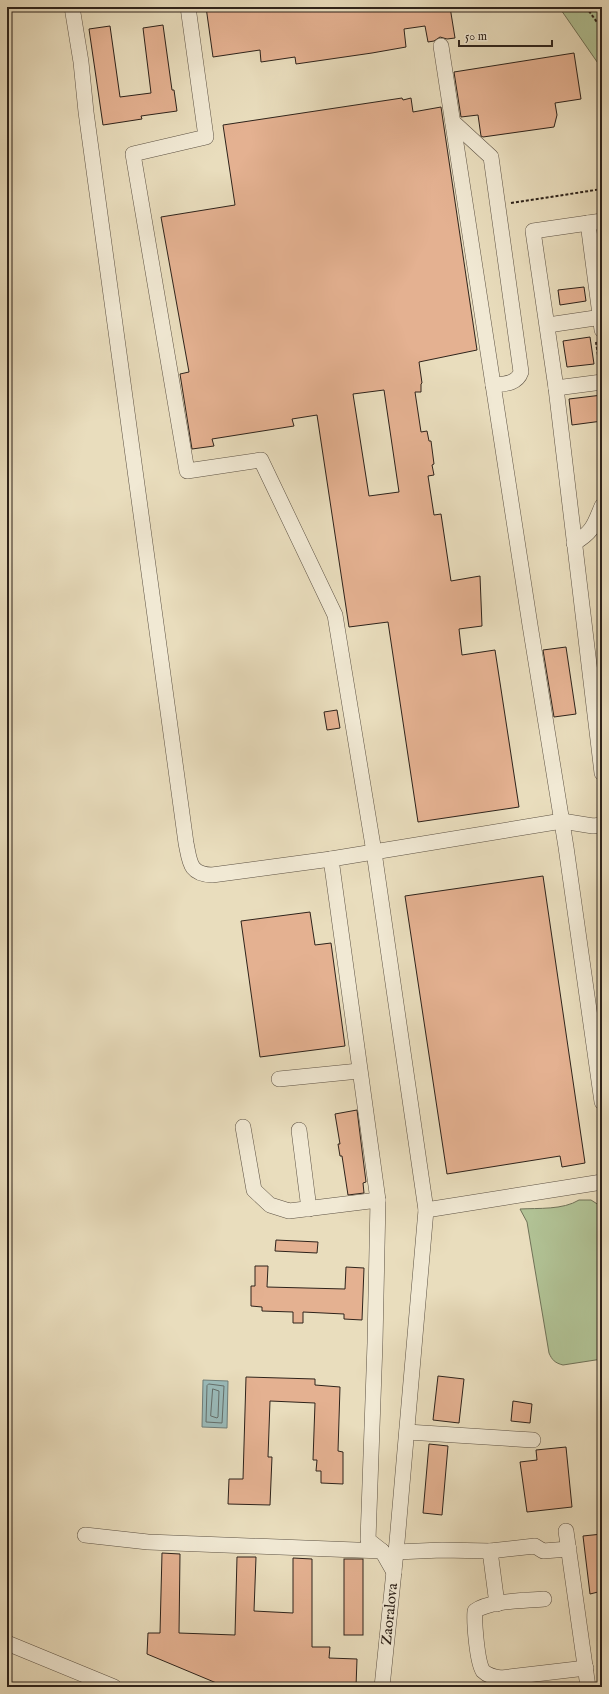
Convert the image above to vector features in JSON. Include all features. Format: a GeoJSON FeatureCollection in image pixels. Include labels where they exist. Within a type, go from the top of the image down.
{"type":"FeatureCollection","features":[{"type":"Feature","properties":{"kind":"street"},"geometry":{"type":"LineString","coordinates":[[72,7],[81,62],[86,112],[190,863],[199,873],[212,875],[331,859],[602,815]]}},
{"type":"Feature","properties":{"kind":"street","name":"Zaoralova"},"geometry":{"type":"LineString","coordinates":[[188,7],[206,137],[133,154],[187,471],[261,460],[335,615],[374,852],[426,1210],[407,1432],[392,1548],[394,1572],[382,1687]]}},
{"type":"Feature","properties":{"kind":"street"},"geometry":{"type":"LineString","coordinates":[[441,46],[530,625],[562,821],[602,1102]]}},
{"type":"Feature","properties":{"kind":"street"},"geometry":{"type":"LineString","coordinates":[[453,122],[491,157],[521,372],[516,381],[493,385]]}},
{"type":"Feature","properties":{"kind":"street"},"geometry":{"type":"LineString","coordinates":[[548,325],[600,326],[595,222],[534,231],[556,388],[602,773]]}},
{"type":"Feature","properties":{"kind":"street"},"geometry":{"type":"LineString","coordinates":[[556,388],[602,382]]}},
{"type":"Feature","properties":{"kind":"street"},"geometry":{"type":"LineString","coordinates":[[574,543],[585,537],[592,530],[602,506]]}},
{"type":"Feature","properties":{"kind":"street"},"geometry":{"type":"LineString","coordinates":[[562,821],[593,826],[602,825]]}},
{"type":"Feature","properties":{"kind":"street"},"geometry":{"type":"LineString","coordinates":[[331,859],[359,1071],[378,1200],[376,1343],[368,1540],[392,1548]]}},
{"type":"Feature","properties":{"kind":"street"},"geometry":{"type":"LineString","coordinates":[[278,1079],[359,1071]]}},
{"type":"Feature","properties":{"kind":"street"},"geometry":{"type":"LineString","coordinates":[[243,1127],[254,1190],[270,1204],[289,1211],[378,1200]]}},
{"type":"Feature","properties":{"kind":"street"},"geometry":{"type":"LineString","coordinates":[[299,1130],[309,1209]]}},
{"type":"Feature","properties":{"kind":"street"},"geometry":{"type":"LineString","coordinates":[[426,1210],[602,1182]]}},
{"type":"Feature","properties":{"kind":"street"},"geometry":{"type":"LineString","coordinates":[[407,1432],[533,1440]]}},
{"type":"Feature","properties":{"kind":"street"},"geometry":{"type":"LineString","coordinates":[[566,1531],[588,1687]]}},
{"type":"Feature","properties":{"kind":"street"},"geometry":{"type":"LineString","coordinates":[[85,1535],[148,1542],[490,1551],[535,1546],[543,1551],[569,1549]]}},
{"type":"Feature","properties":{"kind":"street"},"geometry":{"type":"LineString","coordinates":[[490,1551],[498,1604]]}},
{"type":"Feature","properties":{"kind":"street"},"geometry":{"type":"LineString","coordinates":[[544,1599],[498,1604],[481,1607],[475,1611],[480,1662],[484,1671],[492,1676],[501,1678],[586,1668]]}},
{"type":"Feature","properties":{"kind":"street"},"geometry":{"type":"LineString","coordinates":[[7,1643],[114,1687]]}},
{"type":"Feature","properties":{"kind":"path"},"geometry":{"type":"LineString","coordinates":[[586,7],[602,29]]}},
{"type":"Feature","properties":{"kind":"path"},"geometry":{"type":"LineString","coordinates":[[498,206],[602,189]]}},
{"type":"Feature","properties":{"kind":"path"},"geometry":{"type":"LineString","coordinates":[[600,326],[602,382]]}},
{"type":"Feature","properties":{"kind":"green space"},"geometry":{"type":"Polygon","coordinates":[[[559,7],[600,7],[602,9],[602,69],[559,7]]]}},
{"type":"Feature","properties":{"kind":"green space"},"geometry":{"type":"Polygon","coordinates":[[[579,1200],[591,1200],[602,1207],[602,1359],[563,1365],[554,1361],[549,1353],[527,1222],[520,1209],[558,1207],[579,1200]]]}},
{"type":"Feature","properties":{"kind":"water"},"geometry":{"type":"Polygon","coordinates":[[[203,1380],[228,1381],[227,1428],[202,1427],[203,1380]]]}},
{"type":"Feature","properties":{"kind":"building"},"geometry":{"type":"Polygon","coordinates":[[[206,7],[450,7],[455,38],[447,39],[440,37],[434,41],[428,42],[425,26],[404,29],[406,47],[372,53],[296,64],[295,57],[261,62],[260,50],[213,57],[206,7]]]}},
{"type":"Feature","properties":{"kind":"building"},"geometry":{"type":"Polygon","coordinates":[[[163,25],[172,90],[174,90],[177,111],[141,116],[142,119],[103,125],[89,29],[110,26],[120,97],[151,93],[143,28],[163,25]]]}},
{"type":"Feature","properties":{"kind":"building"},"geometry":{"type":"Polygon","coordinates":[[[574,53],[581,99],[555,103],[557,115],[554,127],[483,137],[481,136],[478,115],[461,117],[454,72],[574,53]]]}},
{"type":"Feature","properties":{"kind":"building"},"geometry":{"type":"Polygon","coordinates":[[[402,98],[403,100],[411,98],[413,112],[441,107],[477,350],[419,362],[422,383],[421,392],[415,392],[421,432],[427,431],[429,441],[431,441],[434,475],[428,476],[434,515],[441,514],[451,581],[480,576],[482,626],[459,629],[462,655],[495,650],[519,807],[418,822],[388,622],[349,627],[317,415],[292,419],[294,426],[212,439],[214,446],[192,449],[180,374],[189,372],[161,217],[235,205],[223,125],[402,98]],[[384,390],[353,394],[369,496],[399,492],[384,390]]]}},
{"type":"Feature","properties":{"kind":"building"},"geometry":{"type":"Polygon","coordinates":[[[584,287],[586,301],[560,305],[558,290],[584,287]]]}},
{"type":"Feature","properties":{"kind":"building"},"geometry":{"type":"Polygon","coordinates":[[[590,337],[594,364],[567,367],[563,341],[590,337]]]}},
{"type":"Feature","properties":{"kind":"building"},"geometry":{"type":"Polygon","coordinates":[[[602,395],[602,421],[572,425],[569,399],[602,395]]]}},
{"type":"Feature","properties":{"kind":"building"},"geometry":{"type":"Polygon","coordinates":[[[566,647],[576,714],[554,717],[543,650],[566,647]]]}},
{"type":"Feature","properties":{"kind":"building"},"geometry":{"type":"Polygon","coordinates":[[[337,710],[340,728],[327,730],[324,712],[337,710]]]}},
{"type":"Feature","properties":{"kind":"building"},"geometry":{"type":"Polygon","coordinates":[[[543,876],[585,1163],[562,1167],[560,1156],[447,1174],[405,896],[543,876]]]}},
{"type":"Feature","properties":{"kind":"building"},"geometry":{"type":"Polygon","coordinates":[[[310,912],[315,945],[331,943],[345,1046],[260,1057],[241,921],[310,912]]]}},
{"type":"Feature","properties":{"kind":"building"},"geometry":{"type":"Polygon","coordinates":[[[357,1110],[366,1182],[363,1183],[364,1193],[348,1195],[342,1156],[340,1156],[338,1144],[340,1144],[335,1114],[357,1110]]]}},
{"type":"Feature","properties":{"kind":"building"},"geometry":{"type":"Polygon","coordinates":[[[276,1240],[318,1242],[317,1253],[275,1251],[276,1240]]]}},
{"type":"Feature","properties":{"kind":"building"},"geometry":{"type":"Polygon","coordinates":[[[255,1266],[268,1266],[267,1287],[345,1289],[346,1267],[364,1268],[362,1320],[344,1319],[344,1314],[303,1312],[303,1323],[293,1323],[293,1312],[262,1311],[262,1307],[251,1306],[251,1286],[255,1286],[255,1266]]]}},
{"type":"Feature","properties":{"kind":"building"},"geometry":{"type":"Polygon","coordinates":[[[438,1376],[464,1379],[459,1423],[433,1420],[438,1376]]]}},
{"type":"Feature","properties":{"kind":"building"},"geometry":{"type":"Polygon","coordinates":[[[246,1377],[315,1379],[315,1385],[340,1387],[338,1451],[343,1452],[343,1484],[321,1483],[321,1471],[316,1471],[317,1460],[313,1460],[315,1403],[270,1401],[268,1457],[272,1457],[270,1505],[228,1504],[229,1479],[243,1479],[246,1377]]]}},
{"type":"Feature","properties":{"kind":"building"},"geometry":{"type":"Polygon","coordinates":[[[513,1401],[532,1404],[530,1423],[511,1421],[513,1401]]]}},
{"type":"Feature","properties":{"kind":"building"},"geometry":{"type":"Polygon","coordinates":[[[429,1444],[448,1446],[442,1515],[423,1513],[429,1444]]]}},
{"type":"Feature","properties":{"kind":"building"},"geometry":{"type":"Polygon","coordinates":[[[566,1447],[572,1507],[527,1512],[520,1462],[537,1460],[536,1450],[566,1447]]]}},
{"type":"Feature","properties":{"kind":"building"},"geometry":{"type":"Polygon","coordinates":[[[602,1534],[602,1591],[590,1594],[583,1536],[602,1534]]]}},
{"type":"Feature","properties":{"kind":"building"},"geometry":{"type":"Polygon","coordinates":[[[162,1553],[180,1554],[179,1633],[235,1635],[237,1557],[256,1557],[254,1611],[293,1613],[293,1558],[312,1559],[312,1647],[330,1647],[329,1658],[357,1659],[356,1687],[226,1687],[147,1654],[148,1633],[160,1633],[162,1553]]]}},
{"type":"Feature","properties":{"kind":"building"},"geometry":{"type":"Polygon","coordinates":[[[344,1559],[363,1559],[363,1635],[344,1635],[344,1559]]]}}]}
